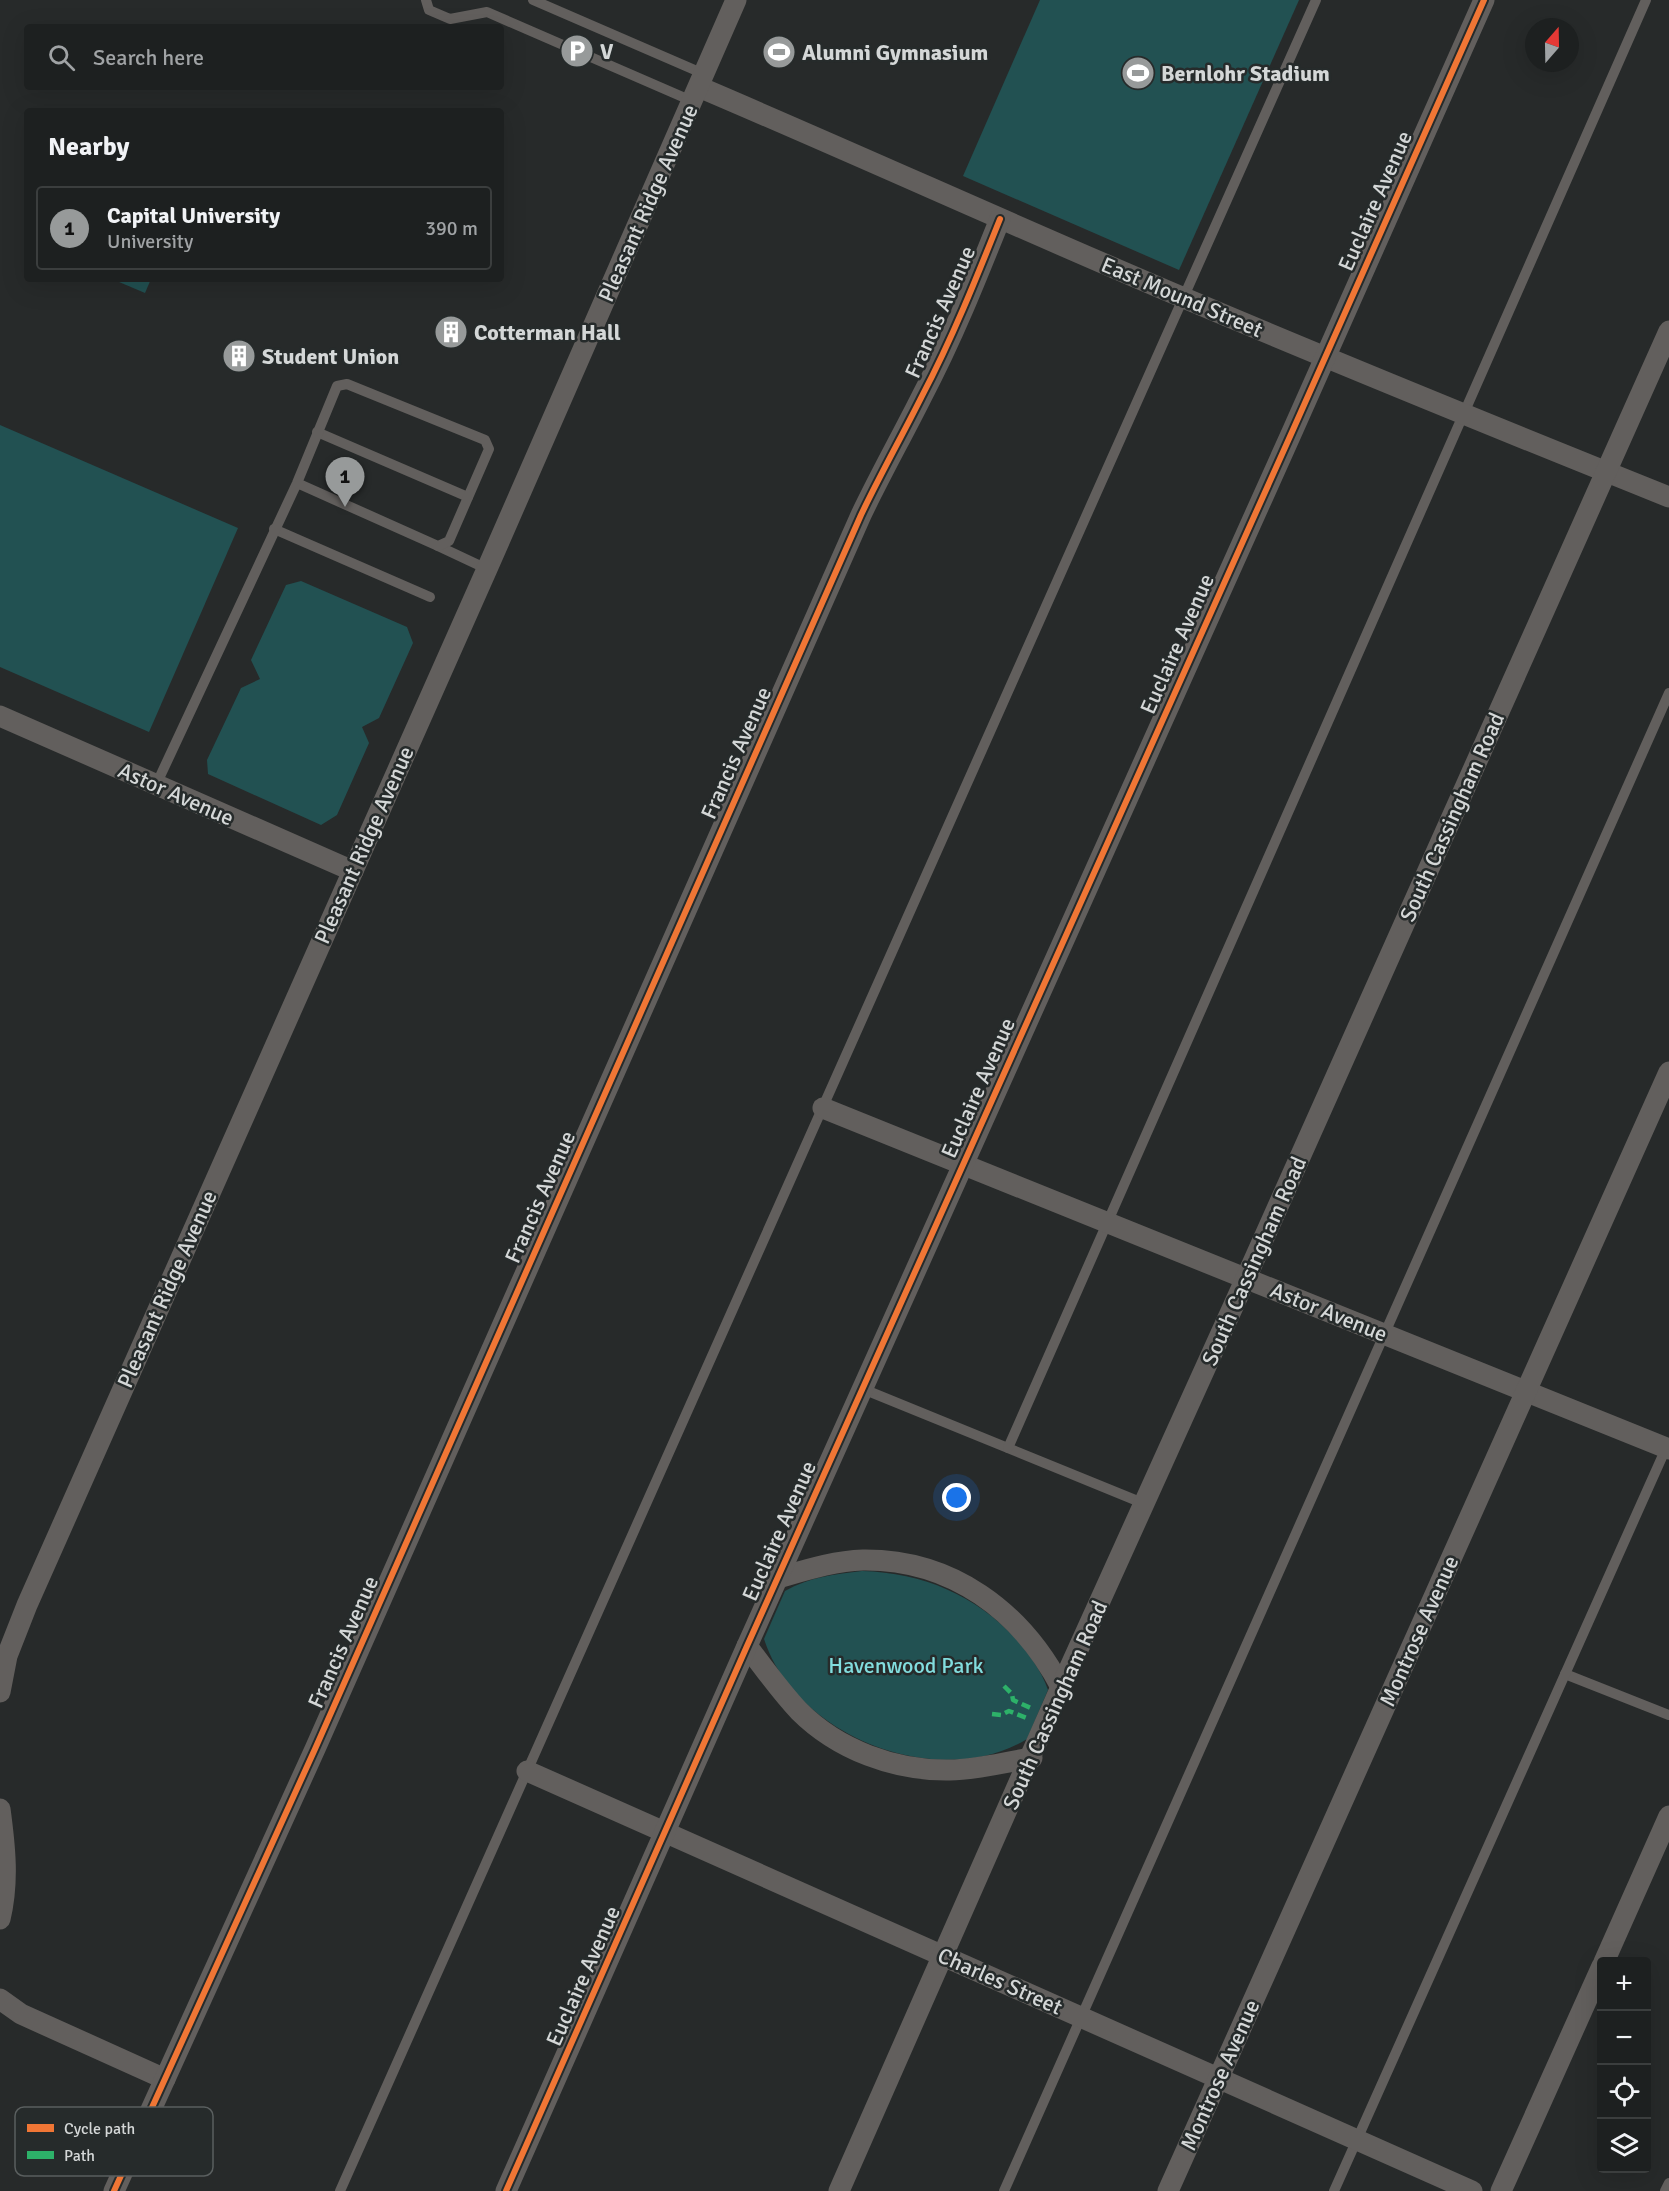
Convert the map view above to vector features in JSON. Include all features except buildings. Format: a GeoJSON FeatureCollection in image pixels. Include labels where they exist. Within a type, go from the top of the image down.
{"type":"FeatureCollection","features":[{"type":"Feature","properties":{"kind":"street","name":"Pleasant Ridge Avenue"},"geometry":{"type":"LineString","coordinates":[[0,1692],[7,1656],[27,1605],[487,569],[736,0]]}},
{"type":"Feature","properties":{"kind":"street","name":"Euclaire Avenue"},"geometry":{"type":"LineString","coordinates":[[506,2191],[747,1646],[1484,0]]}},
{"type":"Feature","properties":{"kind":"street","name":"East Mound Street"},"geometry":{"type":"LineString","coordinates":[[698,87],[846,149],[1000,219],[1184,298],[1669,497]]}},
{"type":"Feature","properties":{"kind":"street","name":"Francis Avenue"},"geometry":{"type":"LineString","coordinates":[[152,2107],[315,1749],[861,515],[885,464],[923,395],[1000,219]]}},
{"type":"Feature","properties":{"kind":"street","name":"South Cassingham Road"},"geometry":{"type":"LineString","coordinates":[[839,2191],[1032,1758],[1061,1687],[1669,332]]}},
{"type":"Feature","properties":{"kind":"street","name":"Astor Avenue"},"geometry":{"type":"LineString","coordinates":[[0,716],[353,871]]}},
{"type":"Feature","properties":{"kind":"street","name":"Montrose Avenue"},"geometry":{"type":"LineString","coordinates":[[1168,2191],[1669,1072]]}},
{"type":"Feature","properties":{"kind":"street","name":"Astor Avenue"},"geometry":{"type":"LineString","coordinates":[[823,1108],[1668,1446]]}},
{"type":"Feature","properties":{"kind":"street"},"geometry":{"type":"LineString","coordinates":[[778,1578],[834,1563],[862,1560],[890,1561],[945,1576],[993,1602],[1014,1621],[1033,1642],[1061,1687]]}},
{"type":"Feature","properties":{"kind":"street"},"geometry":{"type":"LineString","coordinates":[[747,1646],[783,1693],[801,1712],[821,1730],[869,1756],[923,1769],[951,1770],[1032,1758]]}},
{"type":"Feature","properties":{"kind":"street","name":"Charles Street"},"geometry":{"type":"LineString","coordinates":[[527,1771],[1472,2191]]}},
{"type":"Feature","properties":{"kind":"street"},"geometry":{"type":"LineString","coordinates":[[0,1809],[6,1876],[0,1919]]}},
{"type":"Feature","properties":{"kind":"street"},"geometry":{"type":"LineString","coordinates":[[1606,1957],[1669,1816]]}},
{"type":"Feature","properties":{"kind":"street"},"geometry":{"type":"LineString","coordinates":[[1501,2191],[1597,1977]]}},
{"type":"Feature","properties":{"kind":"street"},"geometry":{"type":"LineString","coordinates":[[0,1999],[21,2013],[165,2079]]}},
{"type":"Feature","properties":{"kind":"street","name":"Francis Avenue"},"geometry":{"type":"LineString","coordinates":[[114,2191],[121,2176]]}},
{"type":"Feature","properties":{"kind":"lane"},"geometry":{"type":"LineString","coordinates":[[426,0],[429,10],[450,19],[487,12],[698,87]]}},
{"type":"Feature","properties":{"kind":"lane"},"geometry":{"type":"LineString","coordinates":[[533,0],[698,87]]}},
{"type":"Feature","properties":{"kind":"lane"},"geometry":{"type":"LineString","coordinates":[[340,2191],[1316,0]]}},
{"type":"Feature","properties":{"kind":"lane"},"geometry":{"type":"LineString","coordinates":[[1008,1448],[1646,0]]}},
{"type":"Feature","properties":{"kind":"lane"},"geometry":{"type":"LineString","coordinates":[[156,784],[297,483],[337,386],[347,384],[485,440],[489,449],[449,541],[438,546]]}},
{"type":"Feature","properties":{"kind":"lane"},"geometry":{"type":"LineString","coordinates":[[317,432],[468,497]]}},
{"type":"Feature","properties":{"kind":"lane"},"geometry":{"type":"LineString","coordinates":[[297,483],[487,569]]}},
{"type":"Feature","properties":{"kind":"lane"},"geometry":{"type":"LineString","coordinates":[[274,528],[429,597]]}},
{"type":"Feature","properties":{"kind":"lane"},"geometry":{"type":"LineString","coordinates":[[1004,2191],[1669,693]]}},
{"type":"Feature","properties":{"kind":"lane"},"geometry":{"type":"LineString","coordinates":[[863,1389],[1145,1504]]}},
{"type":"Feature","properties":{"kind":"lane"},"geometry":{"type":"LineString","coordinates":[[1334,2191],[1668,1446]]}},
{"type":"Feature","properties":{"kind":"lane"},"geometry":{"type":"LineString","coordinates":[[1565,1674],[1669,1715]]}},
{"type":"Feature","properties":{"kind":"lane"},"geometry":{"type":"LineString","coordinates":[[1665,2191],[1669,2183]]}},
{"type":"Feature","properties":{"kind":"green space","name":"Bernlohr Stadium"},"geometry":{"type":"Polygon","coordinates":[[[1040,0],[1299,0],[1179,270],[963,176],[1040,0]]]}},
{"type":"Feature","properties":{"kind":"green space"},"geometry":{"type":"Polygon","coordinates":[[[119,282],[150,282],[145,293],[119,282]]]}},
{"type":"Feature","properties":{"kind":"green space"},"geometry":{"type":"Polygon","coordinates":[[[0,425],[238,528],[149,732],[0,667],[0,425]]]}},
{"type":"Feature","properties":{"kind":"green space"},"geometry":{"type":"Polygon","coordinates":[[[301,581],[407,627],[413,643],[379,718],[362,727],[369,743],[337,815],[321,825],[208,774],[207,760],[241,688],[260,679],[251,660],[286,585],[301,581]]]}},
{"type":"Feature","properties":{"kind":"green space","name":"Havenwood Park"},"geometry":{"type":"Polygon","coordinates":[[[862,1571],[906,1576],[947,1589],[984,1611],[1017,1640],[1035,1664],[1048,1690],[1027,1739],[992,1754],[953,1760],[913,1757],[874,1746],[838,1728],[806,1703],[781,1673],[764,1639],[785,1591],[813,1579],[862,1571]]]}},
{"type":"Feature","properties":{"kind":"marked path"},"geometry":{"type":"LineString","coordinates":[[1004,1686],[1012,1694],[1013,1700],[1033,1709]]}},
{"type":"Feature","properties":{"kind":"marked path"},"geometry":{"type":"LineString","coordinates":[[992,1714],[1001,1715],[1009,1711],[1029,1719]]}},
{"type":"Feature","properties":{"kind":"cycle path"},"geometry":{"type":"LineString","coordinates":[[506,2191],[747,1646],[1484,0]]}},
{"type":"Feature","properties":{"kind":"cycle path"},"geometry":{"type":"LineString","coordinates":[[152,2107],[315,1749],[861,515],[943,353],[1000,219]]}},
{"type":"Feature","properties":{"kind":"cycle path"},"geometry":{"type":"LineString","coordinates":[[114,2191],[121,2176]]}},
{"type":"Feature","properties":{"kind":"place","name":"V"},"geometry":{"type":"Point","coordinates":[577,51]}},
{"type":"Feature","properties":{"kind":"place","name":"Alumni Gymnasium"},"geometry":{"type":"Point","coordinates":[779,52]}},
{"type":"Feature","properties":{"kind":"place","name":"Bernlohr Stadium"},"geometry":{"type":"Point","coordinates":[1138,73]}},
{"type":"Feature","properties":{"kind":"place","name":"Cotterman Hall"},"geometry":{"type":"Point","coordinates":[451,332]}},
{"type":"Feature","properties":{"kind":"place","name":"Student Union"},"geometry":{"type":"Point","coordinates":[239,356]}},
{"type":"Feature","properties":{"kind":"place","name":"Capital University"},"geometry":{"type":"Point","coordinates":[345,507]}}]}
